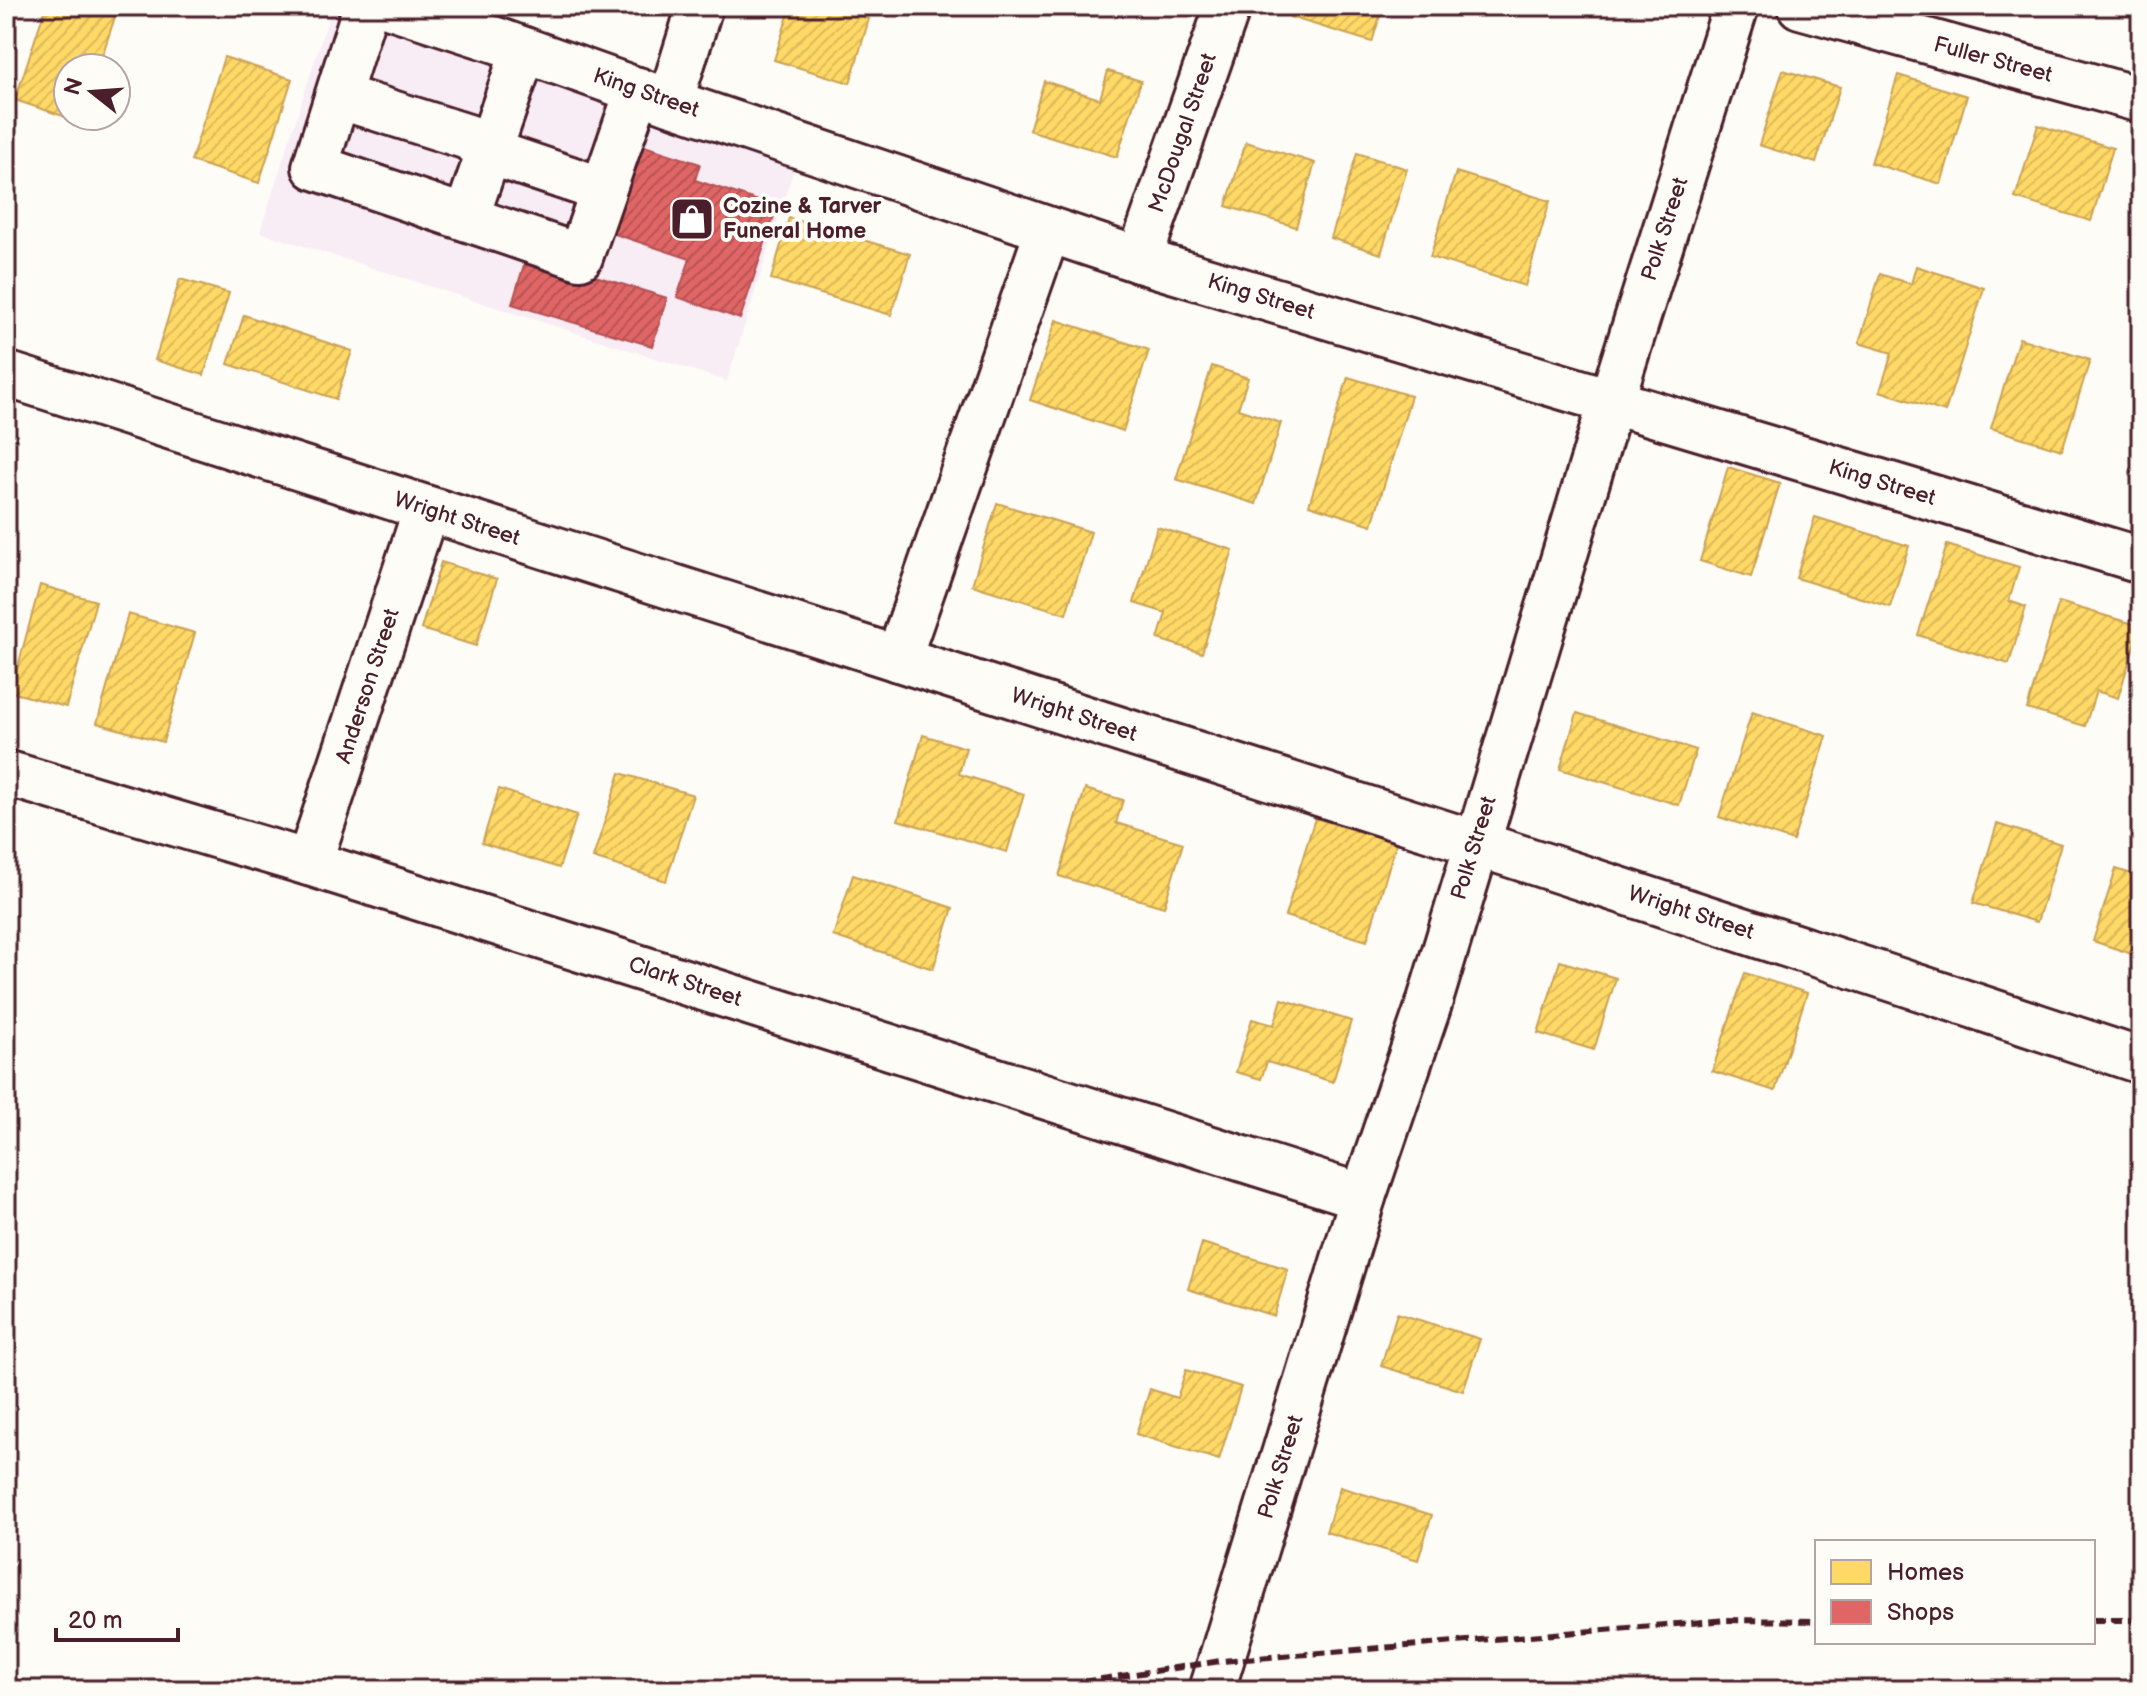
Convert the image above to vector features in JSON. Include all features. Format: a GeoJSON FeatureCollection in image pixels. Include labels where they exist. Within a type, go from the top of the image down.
{"type":"FeatureCollection","features":[{"type":"Feature","properties":{"kind":"street"},"geometry":{"type":"LineString","coordinates":[[366,6],[315,167],[580,257],[603,190],[700,6]]}},
{"type":"Feature","properties":{"kind":"street","name":"King Street"},"geometry":{"type":"LineString","coordinates":[[391,6],[1139,260],[2141,560]]}},
{"type":"Feature","properties":{"kind":"street","name":"McDougal Street"},"geometry":{"type":"LineString","coordinates":[[1139,260],[1228,6]]}},
{"type":"Feature","properties":{"kind":"street","name":"Polk Street"},"geometry":{"type":"LineString","coordinates":[[1212,1690],[1363,1197],[1428,1007],[1475,843],[1736,6]]}},
{"type":"Feature","properties":{"kind":"street","name":"Fuller Street"},"geometry":{"type":"LineString","coordinates":[[1800,6],[2141,100]]}},
{"type":"Feature","properties":{"kind":"street"},"geometry":{"type":"LineString","coordinates":[[466,218],[524,50]]}},
{"type":"Feature","properties":{"kind":"street"},"geometry":{"type":"LineString","coordinates":[[338,96],[468,137],[490,152],[603,190]]}},
{"type":"Feature","properties":{"kind":"street"},"geometry":{"type":"LineString","coordinates":[[898,659],[1048,230]]}},
{"type":"Feature","properties":{"kind":"street","name":"Wright Street"},"geometry":{"type":"LineString","coordinates":[[6,374],[1475,843],[2141,1061]]}},
{"type":"Feature","properties":{"kind":"street","name":"Anderson Street"},"geometry":{"type":"LineString","coordinates":[[309,863],[426,509]]}},
{"type":"Feature","properties":{"kind":"street","name":"Clark Street"},"geometry":{"type":"LineString","coordinates":[[6,773],[309,863],[1363,1197]]}},
{"type":"Feature","properties":{"kind":"shaded area"},"geometry":{"type":"Polygon","coordinates":[[[331,10],[797,159],[727,381],[260,232],[331,10]]]}},
{"type":"Feature","properties":{"kind":"building: Homes"},"geometry":{"type":"Polygon","coordinates":[[[46,6],[81,6],[115,17],[103,52],[52,52],[52,112],[15,100],[46,6]]]}},
{"type":"Feature","properties":{"kind":"building: Homes"},"geometry":{"type":"Polygon","coordinates":[[[583,6],[613,6],[611,14],[583,6]]]}},
{"type":"Feature","properties":{"kind":"building: Homes"},"geometry":{"type":"Polygon","coordinates":[[[791,6],[828,6],[869,19],[850,83],[774,60],[791,6]]]}},
{"type":"Feature","properties":{"kind":"building: Homes"},"geometry":{"type":"Polygon","coordinates":[[[1294,6],[1383,6],[1372,42],[1290,17],[1294,6]]]}},
{"type":"Feature","properties":{"kind":"building: Homes"},"geometry":{"type":"Polygon","coordinates":[[[224,57],[292,79],[259,183],[191,161],[224,57]]]}},
{"type":"Feature","properties":{"kind":"building: Homes"},"geometry":{"type":"Polygon","coordinates":[[[1783,70],[1840,87],[1816,163],[1759,145],[1783,70]]]}},
{"type":"Feature","properties":{"kind":"building: Homes"},"geometry":{"type":"Polygon","coordinates":[[[1108,71],[1141,81],[1117,157],[1029,130],[1044,81],[1100,99],[1108,71]]]}},
{"type":"Feature","properties":{"kind":"building: Homes"},"geometry":{"type":"Polygon","coordinates":[[[1898,75],[1967,96],[1941,184],[1871,163],[1898,75]]]}},
{"type":"Feature","properties":{"kind":"building: Homes"},"geometry":{"type":"Polygon","coordinates":[[[2038,125],[2113,148],[2091,221],[2015,198],[2038,125]]]}},
{"type":"Feature","properties":{"kind":"building: Homes"},"geometry":{"type":"Polygon","coordinates":[[[1246,142],[1315,163],[1296,227],[1226,206],[1246,142]]]}},
{"type":"Feature","properties":{"kind":"building: Homes"},"geometry":{"type":"Polygon","coordinates":[[[1357,153],[1407,169],[1381,254],[1331,238],[1357,153]]]}},
{"type":"Feature","properties":{"kind":"building: Homes"},"geometry":{"type":"Polygon","coordinates":[[[1456,172],[1550,201],[1525,286],[1430,257],[1456,172]]]}},
{"type":"Feature","properties":{"kind":"building: Homes"},"geometry":{"type":"Polygon","coordinates":[[[789,218],[910,254],[891,315],[771,279],[789,218]]]}},
{"type":"Feature","properties":{"kind":"building: Homes"},"geometry":{"type":"Polygon","coordinates":[[[1916,266],[1984,288],[1945,412],[1880,391],[1892,353],[1859,343],[1880,274],[1911,284],[1916,266]]]}},
{"type":"Feature","properties":{"kind":"building: Homes"},"geometry":{"type":"Polygon","coordinates":[[[180,279],[229,293],[204,375],[155,360],[180,279]]]}},
{"type":"Feature","properties":{"kind":"building: Homes"},"geometry":{"type":"Polygon","coordinates":[[[244,315],[352,351],[336,399],[228,364],[244,315]]]}},
{"type":"Feature","properties":{"kind":"building: Homes"},"geometry":{"type":"Polygon","coordinates":[[[1056,320],[1149,350],[1123,431],[1030,400],[1056,320]]]}},
{"type":"Feature","properties":{"kind":"building: Homes"},"geometry":{"type":"Polygon","coordinates":[[[2019,338],[2090,360],[2062,450],[1991,428],[2019,338]]]}},
{"type":"Feature","properties":{"kind":"building: Homes"},"geometry":{"type":"Polygon","coordinates":[[[1212,366],[1248,378],[1238,409],[1281,423],[1256,504],[1176,479],[1212,366]]]}},
{"type":"Feature","properties":{"kind":"building: Homes"},"geometry":{"type":"Polygon","coordinates":[[[1348,377],[1411,396],[1372,525],[1309,505],[1348,377]]]}},
{"type":"Feature","properties":{"kind":"building: Homes"},"geometry":{"type":"Polygon","coordinates":[[[1728,467],[1780,483],[1751,577],[1700,561],[1728,467]]]}},
{"type":"Feature","properties":{"kind":"building: Homes"},"geometry":{"type":"Polygon","coordinates":[[[997,503],[1091,532],[1066,614],[972,585],[997,503]]]}},
{"type":"Feature","properties":{"kind":"building: Homes"},"geometry":{"type":"Polygon","coordinates":[[[1815,517],[1909,546],[1890,607],[1796,578],[1815,517]]]}},
{"type":"Feature","properties":{"kind":"building: Homes"},"geometry":{"type":"Polygon","coordinates":[[[1157,527],[1233,550],[1202,653],[1158,639],[1166,613],[1134,603],[1157,527]]]}},
{"type":"Feature","properties":{"kind":"building: Homes"},"geometry":{"type":"Polygon","coordinates":[[[1947,545],[2019,567],[2009,601],[2026,607],[2009,664],[1918,635],[1947,545]]]}},
{"type":"Feature","properties":{"kind":"building: Homes"},"geometry":{"type":"Polygon","coordinates":[[[441,562],[497,579],[476,646],[421,629],[441,562]]]}},
{"type":"Feature","properties":{"kind":"building: Homes"},"geometry":{"type":"Polygon","coordinates":[[[40,585],[96,601],[66,707],[11,692],[40,585]]]}},
{"type":"Feature","properties":{"kind":"building: Homes"},"geometry":{"type":"Polygon","coordinates":[[[2059,602],[2140,626],[2118,698],[2096,691],[2085,726],[2027,709],[2059,602]]]}},
{"type":"Feature","properties":{"kind":"building: Homes"},"geometry":{"type":"Polygon","coordinates":[[[128,614],[195,633],[163,742],[97,723],[128,614]]]}},
{"type":"Feature","properties":{"kind":"building: Homes"},"geometry":{"type":"Polygon","coordinates":[[[1752,712],[1827,736],[1793,841],[1719,817],[1752,712]]]}},
{"type":"Feature","properties":{"kind":"building: Homes"},"geometry":{"type":"Polygon","coordinates":[[[1577,713],[1696,750],[1679,805],[1560,769],[1577,713]]]}},
{"type":"Feature","properties":{"kind":"building: Homes"},"geometry":{"type":"Polygon","coordinates":[[[923,735],[966,748],[959,774],[1024,794],[1007,852],[898,820],[923,735]]]}},
{"type":"Feature","properties":{"kind":"building: Homes"},"geometry":{"type":"Polygon","coordinates":[[[620,773],[693,795],[666,881],[593,858],[620,773]]]}},
{"type":"Feature","properties":{"kind":"building: Homes"},"geometry":{"type":"Polygon","coordinates":[[[499,789],[577,815],[559,868],[482,843],[499,789]]]}},
{"type":"Feature","properties":{"kind":"building: Homes"},"geometry":{"type":"Polygon","coordinates":[[[1085,789],[1123,800],[1116,823],[1183,843],[1164,907],[1059,876],[1085,789]]]}},
{"type":"Feature","properties":{"kind":"building: Homes"},"geometry":{"type":"Polygon","coordinates":[[[1315,818],[1396,843],[1367,941],[1285,916],[1315,818]]]}},
{"type":"Feature","properties":{"kind":"building: Homes"},"geometry":{"type":"Polygon","coordinates":[[[1997,824],[2061,844],[2037,922],[1973,903],[1997,824]]]}},
{"type":"Feature","properties":{"kind":"building: Homes"},"geometry":{"type":"Polygon","coordinates":[[[2116,869],[2141,877],[2141,957],[2093,941],[2116,869]]]}},
{"type":"Feature","properties":{"kind":"building: Homes"},"geometry":{"type":"Polygon","coordinates":[[[853,875],[953,908],[933,969],[833,936],[853,875]]]}},
{"type":"Feature","properties":{"kind":"building: Homes"},"geometry":{"type":"Polygon","coordinates":[[[1560,961],[1616,978],[1594,1050],[1538,1033],[1560,961]]]}},
{"type":"Feature","properties":{"kind":"building: Homes"},"geometry":{"type":"Polygon","coordinates":[[[1745,973],[1807,993],[1775,1091],[1712,1071],[1745,973]]]}},
{"type":"Feature","properties":{"kind":"building: Homes"},"geometry":{"type":"Polygon","coordinates":[[[1282,999],[1351,1021],[1333,1082],[1267,1062],[1261,1079],[1236,1072],[1252,1019],[1274,1025],[1282,999]]]}},
{"type":"Feature","properties":{"kind":"building: Homes"},"geometry":{"type":"Polygon","coordinates":[[[1202,1243],[1288,1269],[1274,1316],[1188,1289],[1202,1243]]]}},
{"type":"Feature","properties":{"kind":"building: Homes"},"geometry":{"type":"Polygon","coordinates":[[[1397,1313],[1480,1339],[1463,1391],[1381,1366],[1397,1313]]]}},
{"type":"Feature","properties":{"kind":"building: Homes"},"geometry":{"type":"Polygon","coordinates":[[[1186,1370],[1241,1387],[1219,1460],[1136,1434],[1150,1389],[1177,1398],[1186,1370]]]}},
{"type":"Feature","properties":{"kind":"building: Homes"},"geometry":{"type":"Polygon","coordinates":[[[1340,1487],[1432,1515],[1418,1560],[1326,1532],[1340,1487]]]}},
{"type":"Feature","properties":{"kind":"building: Shops","name":"Cozine & Tarver Funeral Home"},"geometry":{"type":"Polygon","coordinates":[[[635,143],[700,164],[695,180],[777,207],[740,319],[677,297],[690,259],[606,231],[635,143]]]}},
{"type":"Feature","properties":{"kind":"building: Shops"},"geometry":{"type":"Polygon","coordinates":[[[527,255],[667,298],[652,346],[512,304],[527,255]]]}},
{"type":"Feature","properties":{"kind":"railway"},"geometry":{"type":"LineString","coordinates":[[1029,1690],[1221,1661],[1727,1620],[1815,1621]]}},
{"type":"Feature","properties":{"kind":"railway"},"geometry":{"type":"LineString","coordinates":[[2095,1620],[2141,1620]]}},
{"type":"Feature","properties":{"kind":"place","name":"Cozine & Tarver Funeral Home"},"geometry":{"type":"Point","coordinates":[692,219]}}]}
